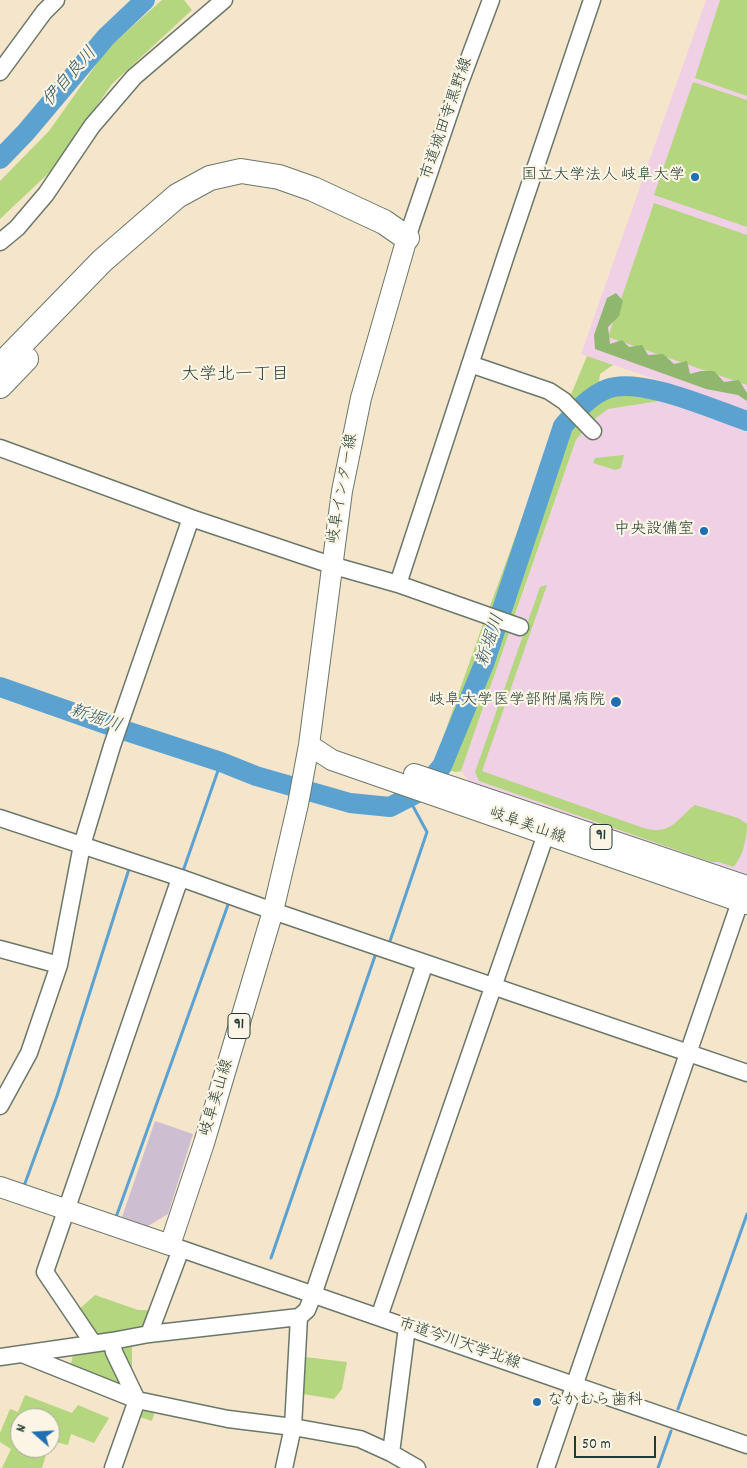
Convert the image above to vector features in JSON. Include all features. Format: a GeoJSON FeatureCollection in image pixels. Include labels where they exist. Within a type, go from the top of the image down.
{"type":"FeatureCollection","features":[{"type":"Feature","properties":{"kind":"highway"},"geometry":{"type":"LineString","coordinates":[[0,366],[102,261],[177,196],[210,178],[241,171],[280,177],[313,189],[384,222],[408,238]]}},
{"type":"Feature","properties":{"kind":"highway"},"geometry":{"type":"LineString","coordinates":[[0,386],[152,230],[182,206],[212,189],[236,184],[274,188],[382,233],[408,238]]}},
{"type":"Feature","properties":{"kind":"main road","name":"岐阜インター線"},"geometry":{"type":"LineString","coordinates":[[309,745],[342,492],[361,398],[408,238]]}},
{"type":"Feature","properties":{"kind":"main road","name":"岐阜美山線"},"geometry":{"type":"LineString","coordinates":[[175,1247],[273,911],[298,804],[309,745],[332,760],[411,780],[745,895]]}},
{"type":"Feature","properties":{"kind":"main road","name":"岐阜美山線"},"geometry":{"type":"LineString","coordinates":[[451,794],[546,834],[745,895]]}},
{"type":"Feature","properties":{"kind":"main road"},"geometry":{"type":"LineString","coordinates":[[0,1187],[175,1247]]}},
{"type":"Feature","properties":{"kind":"street"},"geometry":{"type":"LineString","coordinates":[[0,72],[44,12],[56,0]]}},
{"type":"Feature","properties":{"kind":"street","name":"市道城田寺黒野線"},"geometry":{"type":"LineString","coordinates":[[408,238],[458,88],[491,0]]}},
{"type":"Feature","properties":{"kind":"street"},"geometry":{"type":"LineString","coordinates":[[398,584],[592,0]]}},
{"type":"Feature","properties":{"kind":"street"},"geometry":{"type":"LineString","coordinates":[[0,242],[17,228],[46,194],[92,126],[134,77],[212,4]]}},
{"type":"Feature","properties":{"kind":"street"},"geometry":{"type":"LineString","coordinates":[[470,364],[549,391],[564,401],[593,431]]}},
{"type":"Feature","properties":{"kind":"street"},"geometry":{"type":"LineString","coordinates":[[0,448],[191,518],[331,565],[398,584],[520,627]]}},
{"type":"Feature","properties":{"kind":"street"},"geometry":{"type":"LineString","coordinates":[[0,1106],[29,1053],[59,965],[82,845],[112,746],[191,518]]}},
{"type":"Feature","properties":{"kind":"street"},"geometry":{"type":"LineString","coordinates":[[0,818],[181,878],[747,1073]]}},
{"type":"Feature","properties":{"kind":"street"},"geometry":{"type":"LineString","coordinates":[[379,1317],[546,834]]}},
{"type":"Feature","properties":{"kind":"street"},"geometry":{"type":"LineString","coordinates":[[93,1343],[45,1272],[176,887],[181,878]]}},
{"type":"Feature","properties":{"kind":"street"},"geometry":{"type":"LineString","coordinates":[[546,1468],[745,895]]}},
{"type":"Feature","properties":{"kind":"street"},"geometry":{"type":"LineString","coordinates":[[0,949],[59,965]]}},
{"type":"Feature","properties":{"kind":"street"},"geometry":{"type":"LineString","coordinates":[[0,1356],[112,1341],[149,1334],[299,1317],[307,1310],[425,963]]}},
{"type":"Feature","properties":{"kind":"street"},"geometry":{"type":"LineString","coordinates":[[149,1334],[175,1247]]}},
{"type":"Feature","properties":{"kind":"street","name":"市道今川大学北線"},"geometry":{"type":"LineString","coordinates":[[175,1247],[747,1445]]}},
{"type":"Feature","properties":{"kind":"street"},"geometry":{"type":"LineString","coordinates":[[284,1468],[293,1427],[299,1317]]}},
{"type":"Feature","properties":{"kind":"street"},"geometry":{"type":"LineString","coordinates":[[392,1453],[408,1327]]}},
{"type":"Feature","properties":{"kind":"street"},"geometry":{"type":"LineString","coordinates":[[112,1341],[114,1352],[137,1400],[113,1468]]}},
{"type":"Feature","properties":{"kind":"street"},"geometry":{"type":"LineString","coordinates":[[22,1354],[137,1400],[228,1419],[293,1427],[360,1439],[392,1453],[417,1468]]}},
{"type":"Feature","properties":{"kind":"shaded area","name":"国立大学法人 岐阜大学"},"geometry":{"type":"Polygon","coordinates":[[[706,0],[747,0],[747,410],[581,354],[706,0]]]}},
{"type":"Feature","properties":{"kind":"shaded area","name":"岐阜大学医学部附属病院"},"geometry":{"type":"Polygon","coordinates":[[[659,401],[747,430],[747,879],[471,784],[461,771],[576,440],[592,421],[608,409],[659,401]]]}},
{"type":"Feature","properties":{"kind":"shaded area"},"geometry":{"type":"Polygon","coordinates":[[[155,1121],[193,1134],[168,1214],[148,1226],[122,1217],[155,1121]]]}},
{"type":"Feature","properties":{"kind":"green space"},"geometry":{"type":"Polygon","coordinates":[[[162,0],[184,0],[192,10],[112,84],[53,169],[0,219],[0,181],[49,131],[108,48],[162,0]]]}},
{"type":"Feature","properties":{"kind":"green space"},"geometry":{"type":"Polygon","coordinates":[[[720,0],[747,0],[747,96],[695,78],[720,0]]]}},
{"type":"Feature","properties":{"kind":"green space"},"geometry":{"type":"Polygon","coordinates":[[[693,82],[747,100],[747,227],[654,195],[693,82]]]}},
{"type":"Feature","properties":{"kind":"green space"},"geometry":{"type":"Polygon","coordinates":[[[654,203],[747,235],[747,385],[608,337],[654,203]]]}},
{"type":"Feature","properties":{"kind":"green space"},"geometry":{"type":"Polygon","coordinates":[[[616,293],[623,301],[619,316],[608,327],[610,344],[622,340],[629,347],[642,345],[648,355],[663,354],[674,364],[687,361],[690,374],[701,371],[714,371],[724,382],[739,380],[747,393],[747,401],[738,395],[706,389],[595,349],[594,335],[607,298],[616,293]]]}},
{"type":"Feature","properties":{"kind":"green space"},"geometry":{"type":"Polygon","coordinates":[[[587,356],[613,365],[600,374],[599,381],[622,393],[658,392],[659,401],[608,409],[592,421],[570,397],[587,356]]]}},
{"type":"Feature","properties":{"kind":"green space"},"geometry":{"type":"Polygon","coordinates":[[[561,411],[559,428],[497,611],[489,609],[561,411]]]}},
{"type":"Feature","properties":{"kind":"green space"},"geometry":{"type":"Polygon","coordinates":[[[573,422],[582,433],[576,440],[514,617],[505,614],[566,428],[573,422]]]}},
{"type":"Feature","properties":{"kind":"green space"},"geometry":{"type":"Polygon","coordinates":[[[624,455],[621,468],[615,470],[593,463],[595,458],[624,455]]]}},
{"type":"Feature","properties":{"kind":"green space"},"geometry":{"type":"Polygon","coordinates":[[[547,585],[482,771],[650,830],[662,830],[673,825],[695,805],[738,818],[747,824],[747,829],[742,853],[733,867],[719,862],[711,862],[479,781],[475,772],[540,587],[547,585]]]}},
{"type":"Feature","properties":{"kind":"green space"},"geometry":{"type":"Polygon","coordinates":[[[483,624],[492,630],[441,765],[434,763],[483,624]]]}},
{"type":"Feature","properties":{"kind":"green space"},"geometry":{"type":"Polygon","coordinates":[[[501,630],[509,633],[461,771],[456,772],[445,769],[501,630]]]}},
{"type":"Feature","properties":{"kind":"green space"},"geometry":{"type":"Polygon","coordinates":[[[95,1295],[138,1310],[154,1310],[142,1333],[99,1339],[76,1312],[95,1295]]]}},
{"type":"Feature","properties":{"kind":"green space"},"geometry":{"type":"Polygon","coordinates":[[[132,1340],[132,1366],[129,1373],[117,1349],[132,1340]]]}},
{"type":"Feature","properties":{"kind":"green space"},"geometry":{"type":"Polygon","coordinates":[[[110,1348],[131,1393],[70,1369],[74,1350],[110,1348]]]}},
{"type":"Feature","properties":{"kind":"green space"},"geometry":{"type":"Polygon","coordinates":[[[305,1357],[347,1362],[342,1389],[334,1399],[303,1394],[305,1357]]]}},
{"type":"Feature","properties":{"kind":"green space"},"geometry":{"type":"Polygon","coordinates":[[[25,1395],[59,1408],[20,1408],[25,1395]]]}},
{"type":"Feature","properties":{"kind":"green space"},"geometry":{"type":"Polygon","coordinates":[[[78,1405],[109,1418],[94,1443],[71,1434],[68,1445],[60,1443],[60,1408],[72,1413],[78,1405]]]}},
{"type":"Feature","properties":{"kind":"green space"},"geometry":{"type":"Polygon","coordinates":[[[143,1406],[156,1408],[152,1421],[137,1416],[143,1406]]]}},
{"type":"Feature","properties":{"kind":"green space"},"geometry":{"type":"Polygon","coordinates":[[[10,1409],[10,1448],[0,1442],[0,1433],[10,1409]]]}},
{"type":"Feature","properties":{"kind":"green space"},"geometry":{"type":"Polygon","coordinates":[[[10,1451],[10,1458],[45,1458],[42,1468],[2,1468],[10,1451]]]}},
{"type":"Feature","properties":{"kind":"waterway","name":"伊自良川"},"geometry":{"type":"LineString","coordinates":[[0,159],[26,132],[106,37],[145,0]]}},
{"type":"Feature","properties":{"kind":"waterway","name":"新堀川"},"geometry":{"type":"LineString","coordinates":[[0,687],[221,762],[256,776],[350,803],[390,807],[421,791],[442,766],[484,664],[563,426],[573,415],[600,392],[621,386],[638,387],[677,396],[747,421]]}},
{"type":"Feature","properties":{"kind":"waterway"},"geometry":{"type":"LineString","coordinates":[[182,874],[221,762]]}},
{"type":"Feature","properties":{"kind":"waterway"},"geometry":{"type":"LineString","coordinates":[[389,944],[427,832],[408,797]]}},
{"type":"Feature","properties":{"kind":"waterway"},"geometry":{"type":"LineString","coordinates":[[24,1186],[57,1096],[129,869],[131,869]]}},
{"type":"Feature","properties":{"kind":"waterway"},"geometry":{"type":"LineString","coordinates":[[115,1220],[229,902]]}},
{"type":"Feature","properties":{"kind":"waterway"},"geometry":{"type":"LineString","coordinates":[[271,1258],[377,952]]}},
{"type":"Feature","properties":{"kind":"waterway"},"geometry":{"type":"LineString","coordinates":[[678,1409],[747,1214]]}},
{"type":"Feature","properties":{"kind":"waterway"},"geometry":{"type":"LineString","coordinates":[[658,1468],[671,1431]]}},
{"type":"Feature","properties":{"kind":"place","name":"国立大学法人 岐阜大学"},"geometry":{"type":"Point","coordinates":[695,177]}},
{"type":"Feature","properties":{"kind":"place","name":"中央設備室"},"geometry":{"type":"Point","coordinates":[704,531]}},
{"type":"Feature","properties":{"kind":"place","name":"岐阜大学医学部附属病院"},"geometry":{"type":"Point","coordinates":[616,702]}},
{"type":"Feature","properties":{"kind":"place","name":"なかむら歯科"},"geometry":{"type":"Point","coordinates":[537,1402]}},
{"type":"Feature","properties":{"kind":"district","name":"大学北一丁目"},"geometry":{"type":"Point","coordinates":[235,377]}}]}
